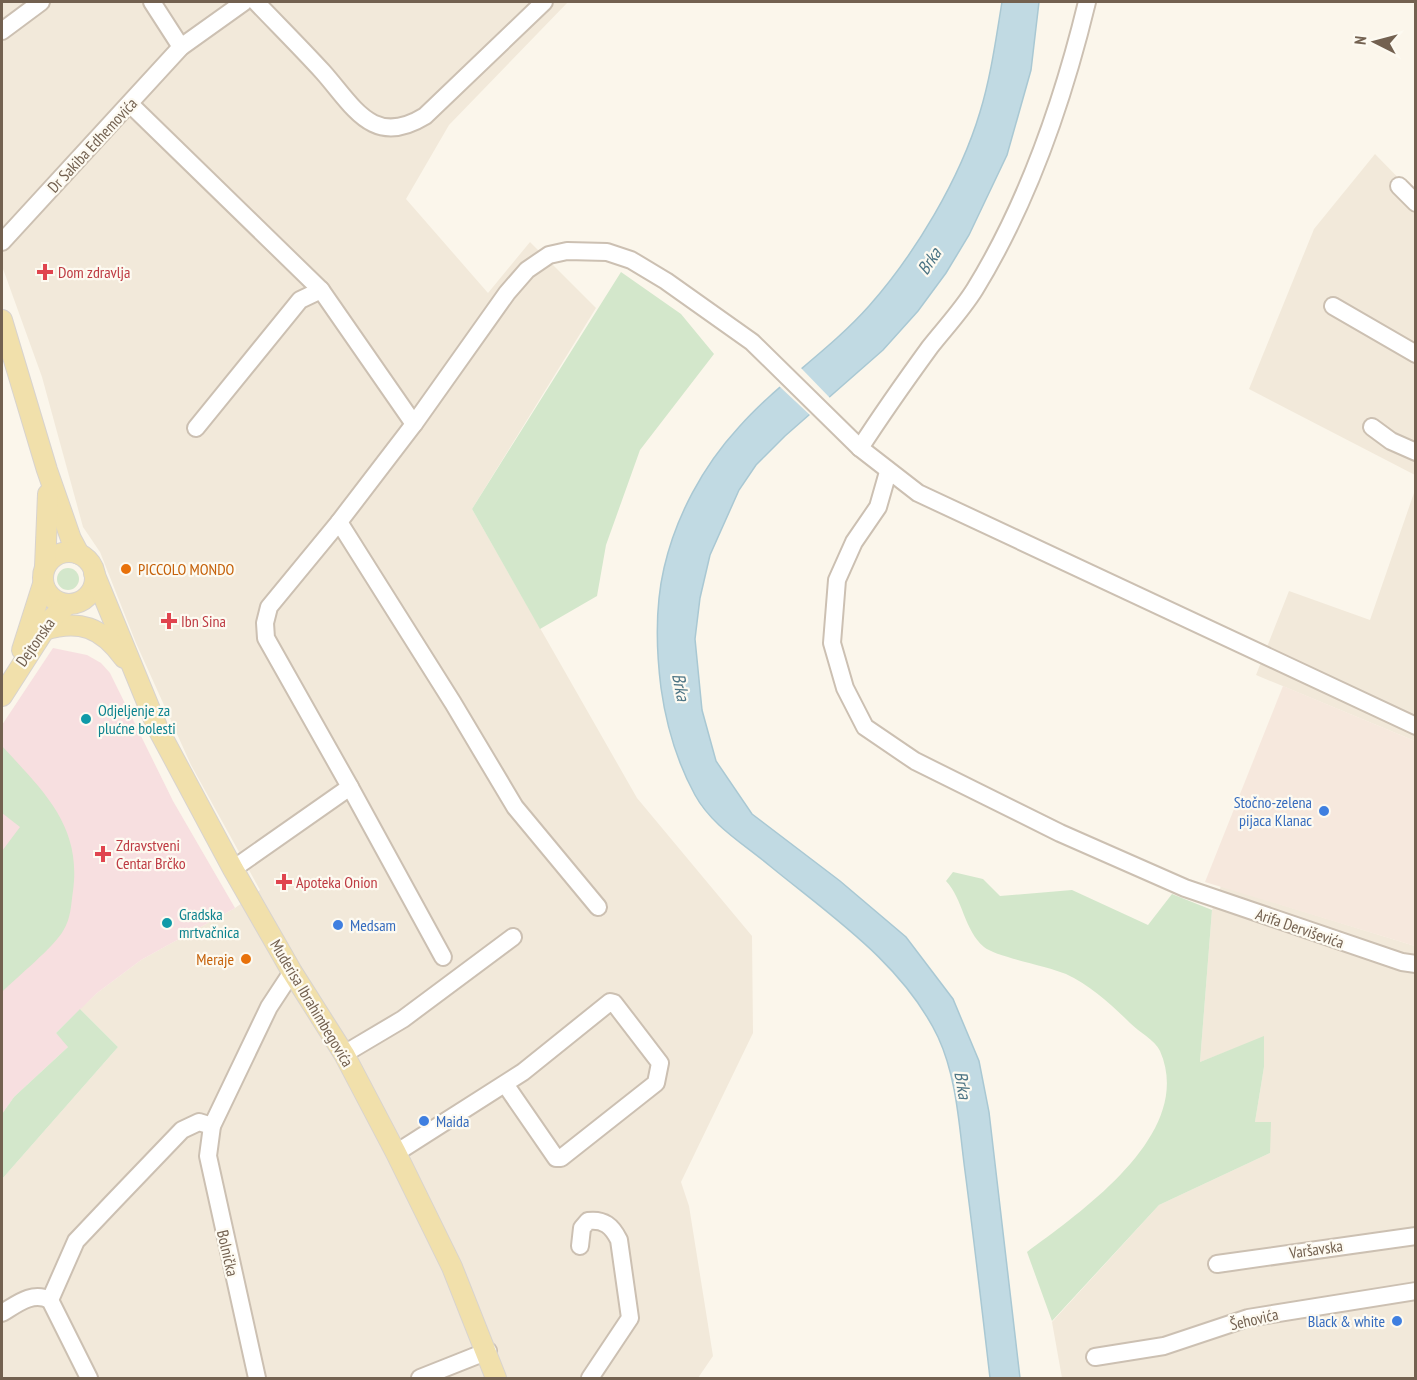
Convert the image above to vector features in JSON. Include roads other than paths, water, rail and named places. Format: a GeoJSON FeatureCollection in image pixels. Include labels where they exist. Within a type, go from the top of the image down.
{"type":"FeatureCollection","features":[{"type":"Feature","properties":{"kind":"main road"},"geometry":{"type":"LineString","coordinates":[[2,320],[47,470],[79,554],[91,564],[94,573],[90,594],[71,604]]}},
{"type":"Feature","properties":{"kind":"main road","name":"Dejtonska"},"geometry":{"type":"LineString","coordinates":[[15,671],[44,575],[50,513],[47,470]]}},
{"type":"Feature","properties":{"kind":"main road"},"geometry":{"type":"LineString","coordinates":[[79,554],[63,552],[50,560],[44,575],[52,598],[101,617],[118,632]]}},
{"type":"Feature","properties":{"kind":"main road","name":"Muderisa Ibrahimbegovića"},"geometry":{"type":"LineString","coordinates":[[94,573],[158,729],[233,869],[292,972],[344,1054],[396,1153],[452,1267],[488,1351],[496,1378]]}},
{"type":"Feature","properties":{"kind":"main road","name":"Dejtonska"},"geometry":{"type":"LineString","coordinates":[[15,671],[59,610],[71,604]]}},
{"type":"Feature","properties":{"kind":"main road"},"geometry":{"type":"LineString","coordinates":[[44,630],[66,624],[84,626],[117,649],[132,669]]}},
{"type":"Feature","properties":{"kind":"main road"},"geometry":{"type":"LineString","coordinates":[[2,696],[15,671]]}},
{"type":"Feature","properties":{"kind":"street"},"geometry":{"type":"LineString","coordinates":[[2,31],[41,2]]}},
{"type":"Feature","properties":{"kind":"street"},"geometry":{"type":"LineString","coordinates":[[152,2],[182,47]]}},
{"type":"Feature","properties":{"kind":"street","name":"Dr Sakiba Edhemovića"},"geometry":{"type":"LineString","coordinates":[[2,242],[182,47],[244,2]]}},
{"type":"Feature","properties":{"kind":"street"},"geometry":{"type":"LineString","coordinates":[[256,2],[323,73],[354,111],[376,125],[395,129],[408,127],[425,116],[544,2]]}},
{"type":"Feature","properties":{"kind":"street"},"geometry":{"type":"LineString","coordinates":[[860,448],[897,393],[974,291],[1008,228],[1041,152],[1063,90],[1087,2]]}},
{"type":"Feature","properties":{"kind":"street"},"geometry":{"type":"LineString","coordinates":[[130,104],[321,290],[414,424]]}},
{"type":"Feature","properties":{"kind":"street"},"geometry":{"type":"LineString","coordinates":[[1399,186],[1416,203]]}},
{"type":"Feature","properties":{"kind":"street"},"geometry":{"type":"LineString","coordinates":[[442,957],[266,638],[265,623],[269,607],[339,522],[414,424],[507,293],[527,270],[549,255],[567,251],[607,252],[631,260],[666,281],[752,342],[860,448],[918,494],[1416,726]]}},
{"type":"Feature","properties":{"kind":"street"},"geometry":{"type":"LineString","coordinates":[[196,428],[300,300],[321,290]]}},
{"type":"Feature","properties":{"kind":"street"},"geometry":{"type":"LineString","coordinates":[[1333,306],[1416,354]]}},
{"type":"Feature","properties":{"kind":"street"},"geometry":{"type":"LineString","coordinates":[[1372,427],[1391,441],[1416,453]]}},
{"type":"Feature","properties":{"kind":"street"},"geometry":{"type":"LineString","coordinates":[[888,472],[926,484],[1416,716]]}},
{"type":"Feature","properties":{"kind":"street","name":"Arifa Derviševića"},"geometry":{"type":"LineString","coordinates":[[888,472],[878,507],[854,542],[837,580],[832,643],[845,688],[865,727],[915,761],[1059,833],[1185,888],[1402,962],[1416,964]]}},
{"type":"Feature","properties":{"kind":"street"},"geometry":{"type":"LineString","coordinates":[[339,522],[453,703],[515,807],[598,907]]}},
{"type":"Feature","properties":{"kind":"street"},"geometry":{"type":"LineString","coordinates":[[233,869],[350,787]]}},
{"type":"Feature","properties":{"kind":"street"},"geometry":{"type":"LineString","coordinates":[[344,1054],[403,1019],[513,937]]}},
{"type":"Feature","properties":{"kind":"street","name":"Bolnička"},"geometry":{"type":"LineString","coordinates":[[256,1378],[208,1156],[212,1126],[269,1007],[292,972]]}},
{"type":"Feature","properties":{"kind":"street"},"geometry":{"type":"LineString","coordinates":[[396,1153],[542,1059],[610,1002],[614,1004],[660,1063],[656,1083],[561,1158],[556,1158],[505,1084]]}},
{"type":"Feature","properties":{"kind":"street"},"geometry":{"type":"LineString","coordinates":[[50,1300],[76,1242],[97,1218],[182,1130],[199,1122],[212,1126]]}},
{"type":"Feature","properties":{"kind":"street"},"geometry":{"type":"LineString","coordinates":[[579,1246],[582,1228],[588,1221],[597,1220],[614,1231],[620,1240],[630,1304],[630,1318],[590,1378]]}},
{"type":"Feature","properties":{"kind":"street","name":"Varšavska"},"geometry":{"type":"LineString","coordinates":[[1217,1264],[1416,1236]]}},
{"type":"Feature","properties":{"kind":"street","name":"Šehovića"},"geometry":{"type":"LineString","coordinates":[[1095,1357],[1164,1346],[1248,1318],[1416,1291]]}},
{"type":"Feature","properties":{"kind":"street"},"geometry":{"type":"LineString","coordinates":[[2,1313],[32,1296],[42,1296],[50,1300],[89,1378]]}},
{"type":"Feature","properties":{"kind":"street"},"geometry":{"type":"LineString","coordinates":[[420,1378],[488,1351]]}},
{"type":"Feature","properties":{"kind":"water","name":"Brka"},"geometry":{"type":"Polygon","coordinates":[[[1002,2],[1039,2],[1031,70],[1007,155],[969,235],[946,273],[918,311],[883,350],[785,436],[756,465],[739,490],[710,555],[700,598],[695,639],[702,710],[716,761],[752,814],[840,881],[906,937],[953,999],[979,1061],[989,1112],[1020,1378],[990,1378],[956,1102],[949,1069],[938,1037],[906,987],[886,964],[841,923],[729,834],[702,806],[683,769],[669,729],[661,688],[657,643],[659,598],[669,549],[692,493],[703,475],[726,442],[754,411],[837,338],[869,306],[903,263],[948,189],[961,163],[980,112],[1002,2]]]}},
{"type":"Feature","properties":{"kind":"place","name":"Dom zdravlja"},"geometry":{"type":"Point","coordinates":[45,272]}},
{"type":"Feature","properties":{"kind":"place","name":"PICCOLO MONDO"},"geometry":{"type":"Point","coordinates":[126,569]}},
{"type":"Feature","properties":{"kind":"place","name":"Ibn Sina"},"geometry":{"type":"Point","coordinates":[169,621]}},
{"type":"Feature","properties":{"kind":"place","name":"Odjeljenje za plućne bolesti"},"geometry":{"type":"Point","coordinates":[86,719]}},
{"type":"Feature","properties":{"kind":"place","name":"Stočno-zelena pijaca Klanac"},"geometry":{"type":"Point","coordinates":[1324,811]}},
{"type":"Feature","properties":{"kind":"place","name":"Zdravstveni Centar Brčko"},"geometry":{"type":"Point","coordinates":[103,854]}},
{"type":"Feature","properties":{"kind":"place","name":"Apoteka Onion"},"geometry":{"type":"Point","coordinates":[284,882]}},
{"type":"Feature","properties":{"kind":"place","name":"Gradska mrtvačnica"},"geometry":{"type":"Point","coordinates":[167,923]}},
{"type":"Feature","properties":{"kind":"place","name":"Medsam"},"geometry":{"type":"Point","coordinates":[338,925]}},
{"type":"Feature","properties":{"kind":"place","name":"Meraje"},"geometry":{"type":"Point","coordinates":[246,959]}},
{"type":"Feature","properties":{"kind":"place","name":"Maida"},"geometry":{"type":"Point","coordinates":[424,1121]}},
{"type":"Feature","properties":{"kind":"place","name":"Black & white"},"geometry":{"type":"Point","coordinates":[1397,1321]}}]}
